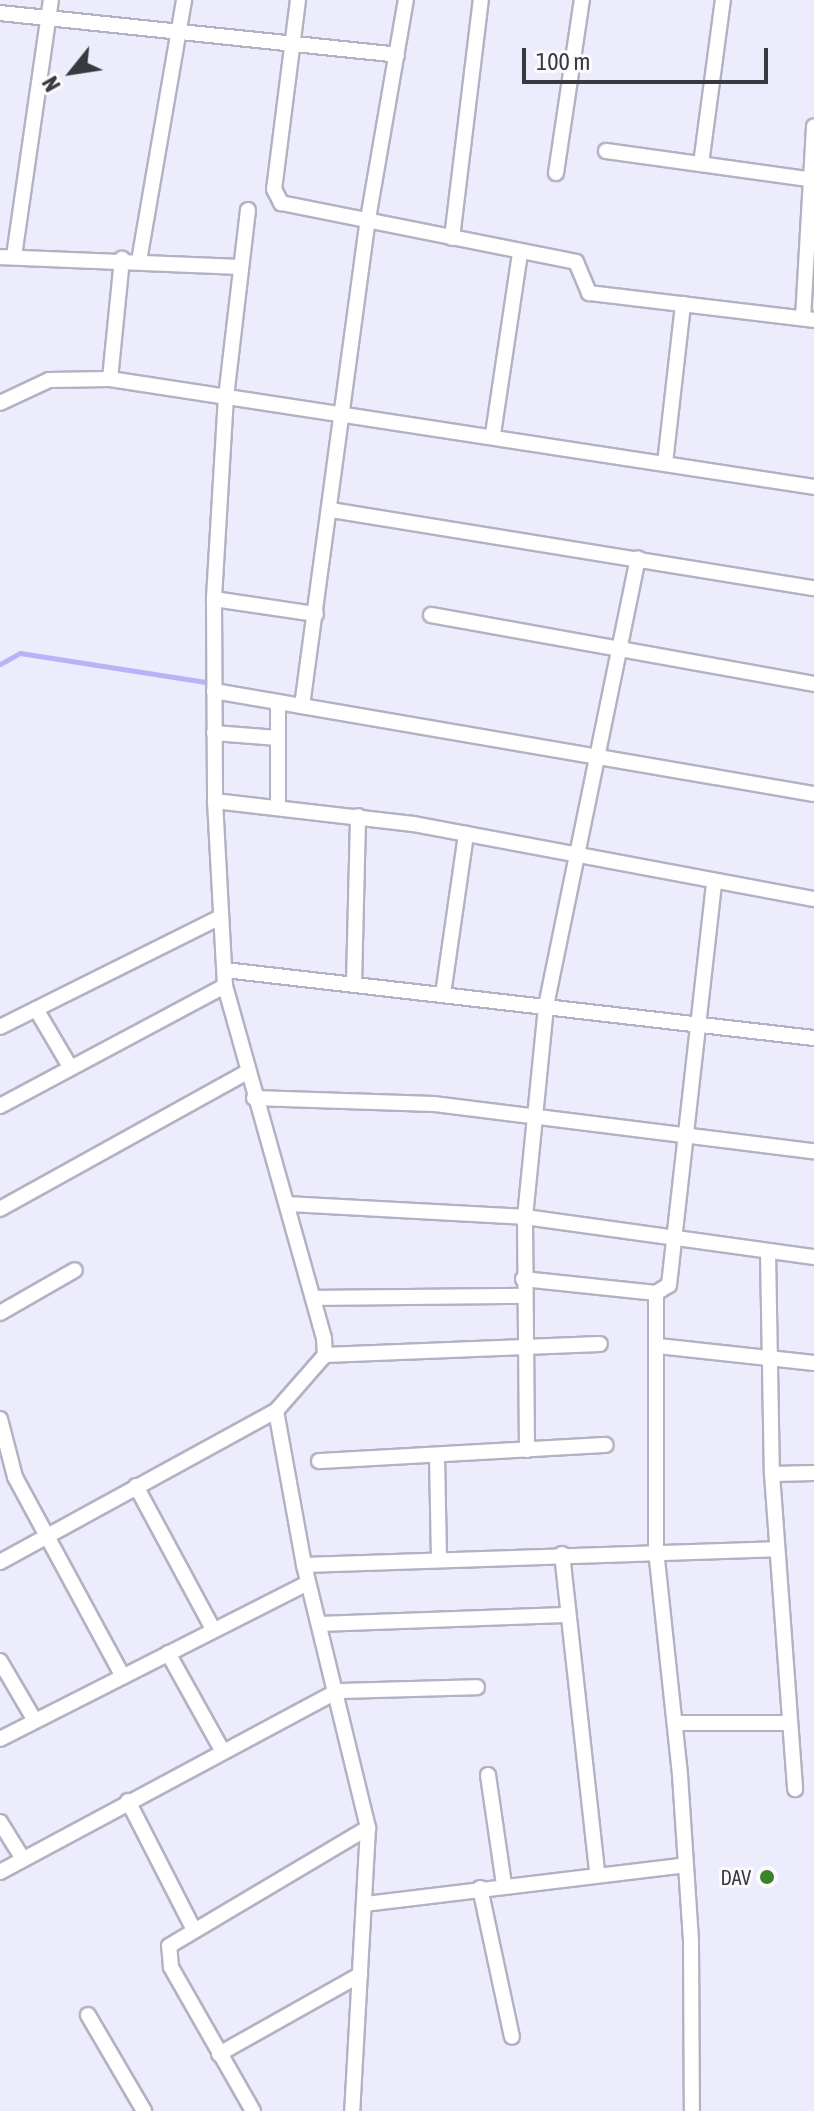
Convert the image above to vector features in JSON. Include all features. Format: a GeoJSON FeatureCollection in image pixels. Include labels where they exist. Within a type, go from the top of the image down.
{"type":"FeatureCollection","features":[{"type":"Feature","properties":{"kind":"street"},"geometry":{"type":"LineString","coordinates":[[51,0],[7,256],[122,259],[240,267]]}},
{"type":"Feature","properties":{"kind":"street"},"geometry":{"type":"LineString","coordinates":[[139,261],[184,0]]}},
{"type":"Feature","properties":{"kind":"street"},"geometry":{"type":"LineString","coordinates":[[298,0],[275,197],[281,203],[576,262],[589,293],[809,319],[814,126]]}},
{"type":"Feature","properties":{"kind":"street"},"geometry":{"type":"LineString","coordinates":[[302,706],[331,510],[368,219],[406,0]]}},
{"type":"Feature","properties":{"kind":"street"},"geometry":{"type":"LineString","coordinates":[[452,238],[481,0]]}},
{"type":"Feature","properties":{"kind":"street"},"geometry":{"type":"LineString","coordinates":[[556,173],[582,0]]}},
{"type":"Feature","properties":{"kind":"street"},"geometry":{"type":"LineString","coordinates":[[701,164],[723,0]]}},
{"type":"Feature","properties":{"kind":"street"},"geometry":{"type":"LineString","coordinates":[[0,13],[397,55]]}},
{"type":"Feature","properties":{"kind":"street"},"geometry":{"type":"LineString","coordinates":[[606,151],[811,180]]}},
{"type":"Feature","properties":{"kind":"street"},"geometry":{"type":"LineString","coordinates":[[248,210],[226,396],[214,599],[215,801],[225,986],[245,1073],[315,1298],[325,1355]]}},
{"type":"Feature","properties":{"kind":"street"},"geometry":{"type":"LineString","coordinates":[[493,434],[520,253]]}},
{"type":"Feature","properties":{"kind":"street"},"geometry":{"type":"LineString","coordinates":[[110,379],[122,259]]}},
{"type":"Feature","properties":{"kind":"street"},"geometry":{"type":"LineString","coordinates":[[665,463],[683,304]]}},
{"type":"Feature","properties":{"kind":"street"},"geometry":{"type":"LineString","coordinates":[[0,403],[49,380],[110,379],[493,434],[814,487]]}},
{"type":"Feature","properties":{"kind":"street"},"geometry":{"type":"LineString","coordinates":[[331,510],[814,588]]}},
{"type":"Feature","properties":{"kind":"street"},"geometry":{"type":"LineString","coordinates":[[527,1450],[523,1296],[525,1217],[546,1006],[579,855],[617,648],[638,558]]}},
{"type":"Feature","properties":{"kind":"street"},"geometry":{"type":"LineString","coordinates":[[214,599],[316,614]]}},
{"type":"Feature","properties":{"kind":"street"},"geometry":{"type":"LineString","coordinates":[[431,615],[814,684]]}},
{"type":"Feature","properties":{"kind":"street"},"geometry":{"type":"LineString","coordinates":[[214,691],[598,754],[814,794]]}},
{"type":"Feature","properties":{"kind":"street"},"geometry":{"type":"LineString","coordinates":[[278,702],[278,806]]}},
{"type":"Feature","properties":{"kind":"street"},"geometry":{"type":"LineString","coordinates":[[214,733],[278,738]]}},
{"type":"Feature","properties":{"kind":"street"},"geometry":{"type":"LineString","coordinates":[[215,801],[358,816],[814,899]]}},
{"type":"Feature","properties":{"kind":"street"},"geometry":{"type":"LineString","coordinates":[[354,983],[358,816]]}},
{"type":"Feature","properties":{"kind":"street"},"geometry":{"type":"LineString","coordinates":[[443,994],[466,834]]}},
{"type":"Feature","properties":{"kind":"street"},"geometry":{"type":"LineString","coordinates":[[523,1279],[656,1293],[669,1285],[714,881]]}},
{"type":"Feature","properties":{"kind":"street"},"geometry":{"type":"LineString","coordinates":[[0,1027],[221,917]]}},
{"type":"Feature","properties":{"kind":"street"},"geometry":{"type":"LineString","coordinates":[[225,970],[814,1038]]}},
{"type":"Feature","properties":{"kind":"street"},"geometry":{"type":"LineString","coordinates":[[0,1106],[69,1065],[225,986]]}},
{"type":"Feature","properties":{"kind":"street"},"geometry":{"type":"LineString","coordinates":[[36,1009],[69,1065]]}},
{"type":"Feature","properties":{"kind":"street"},"geometry":{"type":"LineString","coordinates":[[0,1209],[245,1073]]}},
{"type":"Feature","properties":{"kind":"street"},"geometry":{"type":"LineString","coordinates":[[254,1098],[536,1115],[686,1131],[814,1151]]}},
{"type":"Feature","properties":{"kind":"street"},"geometry":{"type":"LineString","coordinates":[[288,1204],[525,1217],[814,1257]]}},
{"type":"Feature","properties":{"kind":"street"},"geometry":{"type":"LineString","coordinates":[[768,1252],[766,1355],[776,1549],[795,1789]]}},
{"type":"Feature","properties":{"kind":"street"},"geometry":{"type":"LineString","coordinates":[[0,1313],[75,1270]]}},
{"type":"Feature","properties":{"kind":"street"},"geometry":{"type":"LineString","coordinates":[[656,1293],[656,1550],[676,1723],[686,1865],[692,2111]]}},
{"type":"Feature","properties":{"kind":"street"},"geometry":{"type":"LineString","coordinates":[[315,1298],[523,1296]]}},
{"type":"Feature","properties":{"kind":"street"},"geometry":{"type":"LineString","coordinates":[[0,1562],[276,1411],[325,1355],[600,1344]]}},
{"type":"Feature","properties":{"kind":"street"},"geometry":{"type":"LineString","coordinates":[[658,1346],[766,1355],[814,1363]]}},
{"type":"Feature","properties":{"kind":"street"},"geometry":{"type":"LineString","coordinates":[[276,1411],[304,1565],[338,1691],[368,1828],[352,2111]]}},
{"type":"Feature","properties":{"kind":"street"},"geometry":{"type":"LineString","coordinates":[[0,1419],[12,1469],[123,1677]]}},
{"type":"Feature","properties":{"kind":"street"},"geometry":{"type":"LineString","coordinates":[[319,1461],[606,1445]]}},
{"type":"Feature","properties":{"kind":"street"},"geometry":{"type":"LineString","coordinates":[[437,1455],[439,1558]]}},
{"type":"Feature","properties":{"kind":"street"},"geometry":{"type":"LineString","coordinates":[[772,1474],[814,1473]]}},
{"type":"Feature","properties":{"kind":"street"},"geometry":{"type":"LineString","coordinates":[[136,1486],[213,1629]]}},
{"type":"Feature","properties":{"kind":"street"},"geometry":{"type":"LineString","coordinates":[[304,1565],[656,1550],[776,1549]]}},
{"type":"Feature","properties":{"kind":"street"},"geometry":{"type":"LineString","coordinates":[[562,1554],[565,1615],[597,1873]]}},
{"type":"Feature","properties":{"kind":"street"},"geometry":{"type":"LineString","coordinates":[[0,1739],[308,1583]]}},
{"type":"Feature","properties":{"kind":"street"},"geometry":{"type":"LineString","coordinates":[[319,1624],[565,1615]]}},
{"type":"Feature","properties":{"kind":"street"},"geometry":{"type":"LineString","coordinates":[[168,1653],[222,1750]]}},
{"type":"Feature","properties":{"kind":"street"},"geometry":{"type":"LineString","coordinates":[[0,1661],[35,1721]]}},
{"type":"Feature","properties":{"kind":"street"},"geometry":{"type":"LineString","coordinates":[[0,1872],[222,1750],[338,1691],[477,1687]]}},
{"type":"Feature","properties":{"kind":"street"},"geometry":{"type":"LineString","coordinates":[[676,1723],[790,1723]]}},
{"type":"Feature","properties":{"kind":"street"},"geometry":{"type":"LineString","coordinates":[[488,1775],[504,1885]]}},
{"type":"Feature","properties":{"kind":"street"},"geometry":{"type":"LineString","coordinates":[[128,1801],[193,1928]]}},
{"type":"Feature","properties":{"kind":"street"},"geometry":{"type":"LineString","coordinates":[[0,1822],[23,1859]]}},
{"type":"Feature","properties":{"kind":"street"},"geometry":{"type":"LineString","coordinates":[[253,2111],[219,2054],[169,1955],[177,1937],[368,1828]]}},
{"type":"Feature","properties":{"kind":"street"},"geometry":{"type":"LineString","coordinates":[[365,1904],[597,1873],[686,1865]]}},
{"type":"Feature","properties":{"kind":"street"},"geometry":{"type":"LineString","coordinates":[[480,1888],[512,2037]]}},
{"type":"Feature","properties":{"kind":"street"},"geometry":{"type":"LineString","coordinates":[[219,2054],[360,1975]]}},
{"type":"Feature","properties":{"kind":"street"},"geometry":{"type":"LineString","coordinates":[[88,2015],[144,2111]]}},
{"type":"Feature","properties":{"kind":"waterway"},"geometry":{"type":"LineString","coordinates":[[0,664],[20,653],[206,682]]}},
{"type":"Feature","properties":{"kind":"place","name":"DAV"},"geometry":{"type":"Point","coordinates":[767,1877]}}]}
